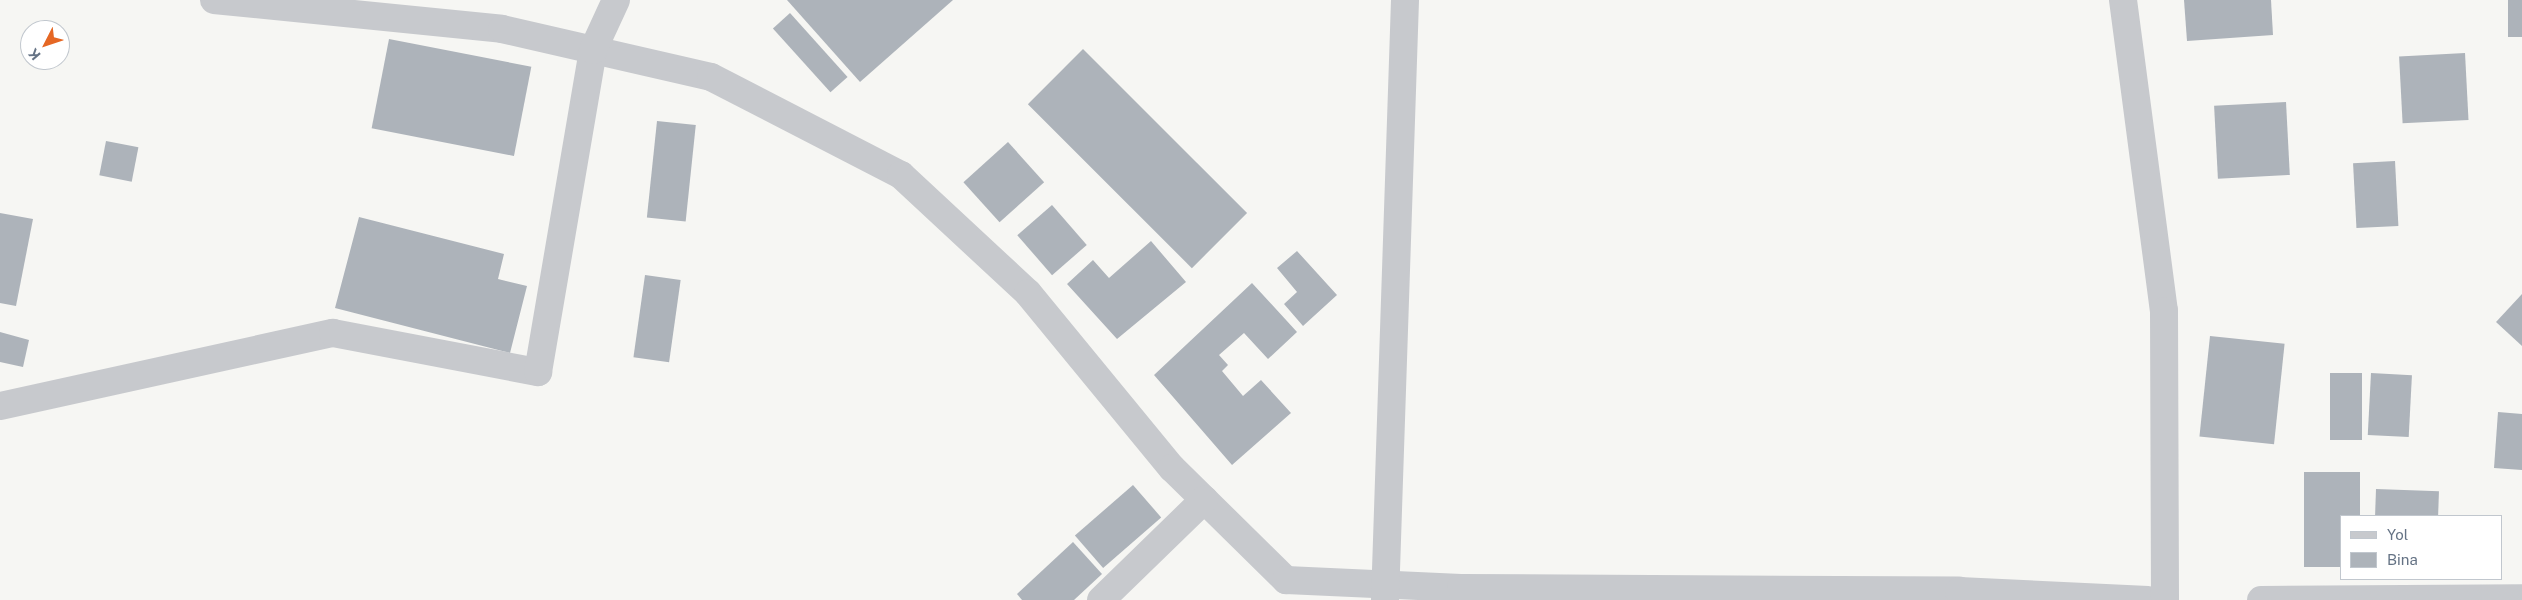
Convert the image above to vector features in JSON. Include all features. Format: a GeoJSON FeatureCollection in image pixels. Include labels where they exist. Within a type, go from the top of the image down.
{"type":"FeatureCollection","features":[{"type":"Feature","properties":{"kind":"street"},"geometry":{"type":"LineString","coordinates":[[214,0],[502,29],[711,77],[901,175],[1028,293],[1172,468],[1286,580],[1385,592],[1959,591],[2148,600]]}},
{"type":"Feature","properties":{"kind":"street"},"geometry":{"type":"LineString","coordinates":[[0,406],[333,333],[538,372],[593,50],[616,0]]}},
{"type":"Feature","properties":{"kind":"street"},"geometry":{"type":"LineString","coordinates":[[1385,592],[1405,0]]}},
{"type":"Feature","properties":{"kind":"street"},"geometry":{"type":"LineString","coordinates":[[2123,0],[2164,311],[2165,600]]}},
{"type":"Feature","properties":{"kind":"street"},"geometry":{"type":"LineString","coordinates":[[1101,600],[1204,500]]}},
{"type":"Feature","properties":{"kind":"street"},"geometry":{"type":"LineString","coordinates":[[2261,600],[2522,598]]}},
{"type":"Feature","properties":{"kind":"building"},"geometry":{"type":"Polygon","coordinates":[[[787,0],[953,0],[860,82],[787,0]]]}},
{"type":"Feature","properties":{"kind":"building"},"geometry":{"type":"Polygon","coordinates":[[[2184,0],[2271,0],[2273,35],[2187,41],[2184,0]]]}},
{"type":"Feature","properties":{"kind":"building"},"geometry":{"type":"Polygon","coordinates":[[[2508,0],[2522,0],[2522,37],[2508,37],[2508,0]]]}},
{"type":"Feature","properties":{"kind":"building"},"geometry":{"type":"Polygon","coordinates":[[[790,13],[848,77],[830,92],[773,28],[790,13]]]}},
{"type":"Feature","properties":{"kind":"building"},"geometry":{"type":"Polygon","coordinates":[[[389,39],[531,67],[514,156],[372,128],[389,39]]]}},
{"type":"Feature","properties":{"kind":"building"},"geometry":{"type":"Polygon","coordinates":[[[1083,49],[1247,213],[1192,268],[1028,104],[1083,49]]]}},
{"type":"Feature","properties":{"kind":"building"},"geometry":{"type":"Polygon","coordinates":[[[2465,53],[2469,120],[2403,123],[2399,56],[2465,53]]]}},
{"type":"Feature","properties":{"kind":"building"},"geometry":{"type":"Polygon","coordinates":[[[2286,102],[2290,175],[2218,179],[2214,106],[2286,102]]]}},
{"type":"Feature","properties":{"kind":"building"},"geometry":{"type":"Polygon","coordinates":[[[657,121],[696,125],[686,222],[647,217],[657,121]]]}},
{"type":"Feature","properties":{"kind":"building"},"geometry":{"type":"Polygon","coordinates":[[[106,141],[138,147],[132,182],[99,175],[106,141]]]}},
{"type":"Feature","properties":{"kind":"building"},"geometry":{"type":"Polygon","coordinates":[[[1008,142],[1044,182],[1000,222],[963,182],[1008,142]]]}},
{"type":"Feature","properties":{"kind":"building"},"geometry":{"type":"Polygon","coordinates":[[[2395,161],[2398,226],[2356,228],[2353,163],[2395,161]]]}},
{"type":"Feature","properties":{"kind":"building"},"geometry":{"type":"Polygon","coordinates":[[[1052,205],[1087,245],[1052,275],[1017,235],[1052,205]]]}},
{"type":"Feature","properties":{"kind":"building"},"geometry":{"type":"Polygon","coordinates":[[[0,213],[33,219],[16,306],[0,303],[0,213]]]}},
{"type":"Feature","properties":{"kind":"building"},"geometry":{"type":"Polygon","coordinates":[[[359,217],[504,254],[498,279],[527,286],[510,353],[335,308],[359,217]]]}},
{"type":"Feature","properties":{"kind":"building"},"geometry":{"type":"Polygon","coordinates":[[[1151,241],[1186,282],[1117,339],[1067,284],[1093,260],[1109,278],[1151,241]]]}},
{"type":"Feature","properties":{"kind":"building"},"geometry":{"type":"Polygon","coordinates":[[[1297,251],[1337,295],[1303,326],[1284,304],[1297,292],[1277,268],[1297,251]]]}},
{"type":"Feature","properties":{"kind":"building"},"geometry":{"type":"Polygon","coordinates":[[[645,275],[681,280],[669,362],[633,357],[645,275]]]}},
{"type":"Feature","properties":{"kind":"building"},"geometry":{"type":"Polygon","coordinates":[[[1252,283],[1297,332],[1268,359],[1244,333],[1219,355],[1228,365],[1222,371],[1243,396],[1261,380],[1291,413],[1232,465],[1154,375],[1252,283]]]}},
{"type":"Feature","properties":{"kind":"building"},"geometry":{"type":"Polygon","coordinates":[[[2522,294],[2522,346],[2496,322],[2522,294]]]}},
{"type":"Feature","properties":{"kind":"building"},"geometry":{"type":"Polygon","coordinates":[[[0,332],[29,340],[23,367],[0,362],[0,332]]]}},
{"type":"Feature","properties":{"kind":"building"},"geometry":{"type":"Polygon","coordinates":[[[2210,336],[2285,344],[2274,444],[2199,436],[2210,336]]]}},
{"type":"Feature","properties":{"kind":"building"},"geometry":{"type":"Polygon","coordinates":[[[2330,373],[2362,373],[2362,440],[2330,440],[2330,373]]]}},
{"type":"Feature","properties":{"kind":"building"},"geometry":{"type":"Polygon","coordinates":[[[2371,373],[2412,375],[2409,437],[2368,435],[2371,373]]]}},
{"type":"Feature","properties":{"kind":"building"},"geometry":{"type":"Polygon","coordinates":[[[2498,412],[2522,414],[2522,470],[2494,468],[2498,412]]]}},
{"type":"Feature","properties":{"kind":"building"},"geometry":{"type":"Polygon","coordinates":[[[2304,472],[2360,472],[2360,515],[2340,515],[2340,567],[2304,567],[2304,472]]]}},
{"type":"Feature","properties":{"kind":"building"},"geometry":{"type":"Polygon","coordinates":[[[1133,485],[1161,517],[1103,568],[1075,536],[1133,485]]]}},
{"type":"Feature","properties":{"kind":"building"},"geometry":{"type":"Polygon","coordinates":[[[2376,489],[2439,491],[2438,515],[2375,515],[2376,489]]]}},
{"type":"Feature","properties":{"kind":"building"},"geometry":{"type":"Polygon","coordinates":[[[1073,542],[1102,574],[1074,600],[1022,600],[1017,594],[1073,542]]]}}]}
